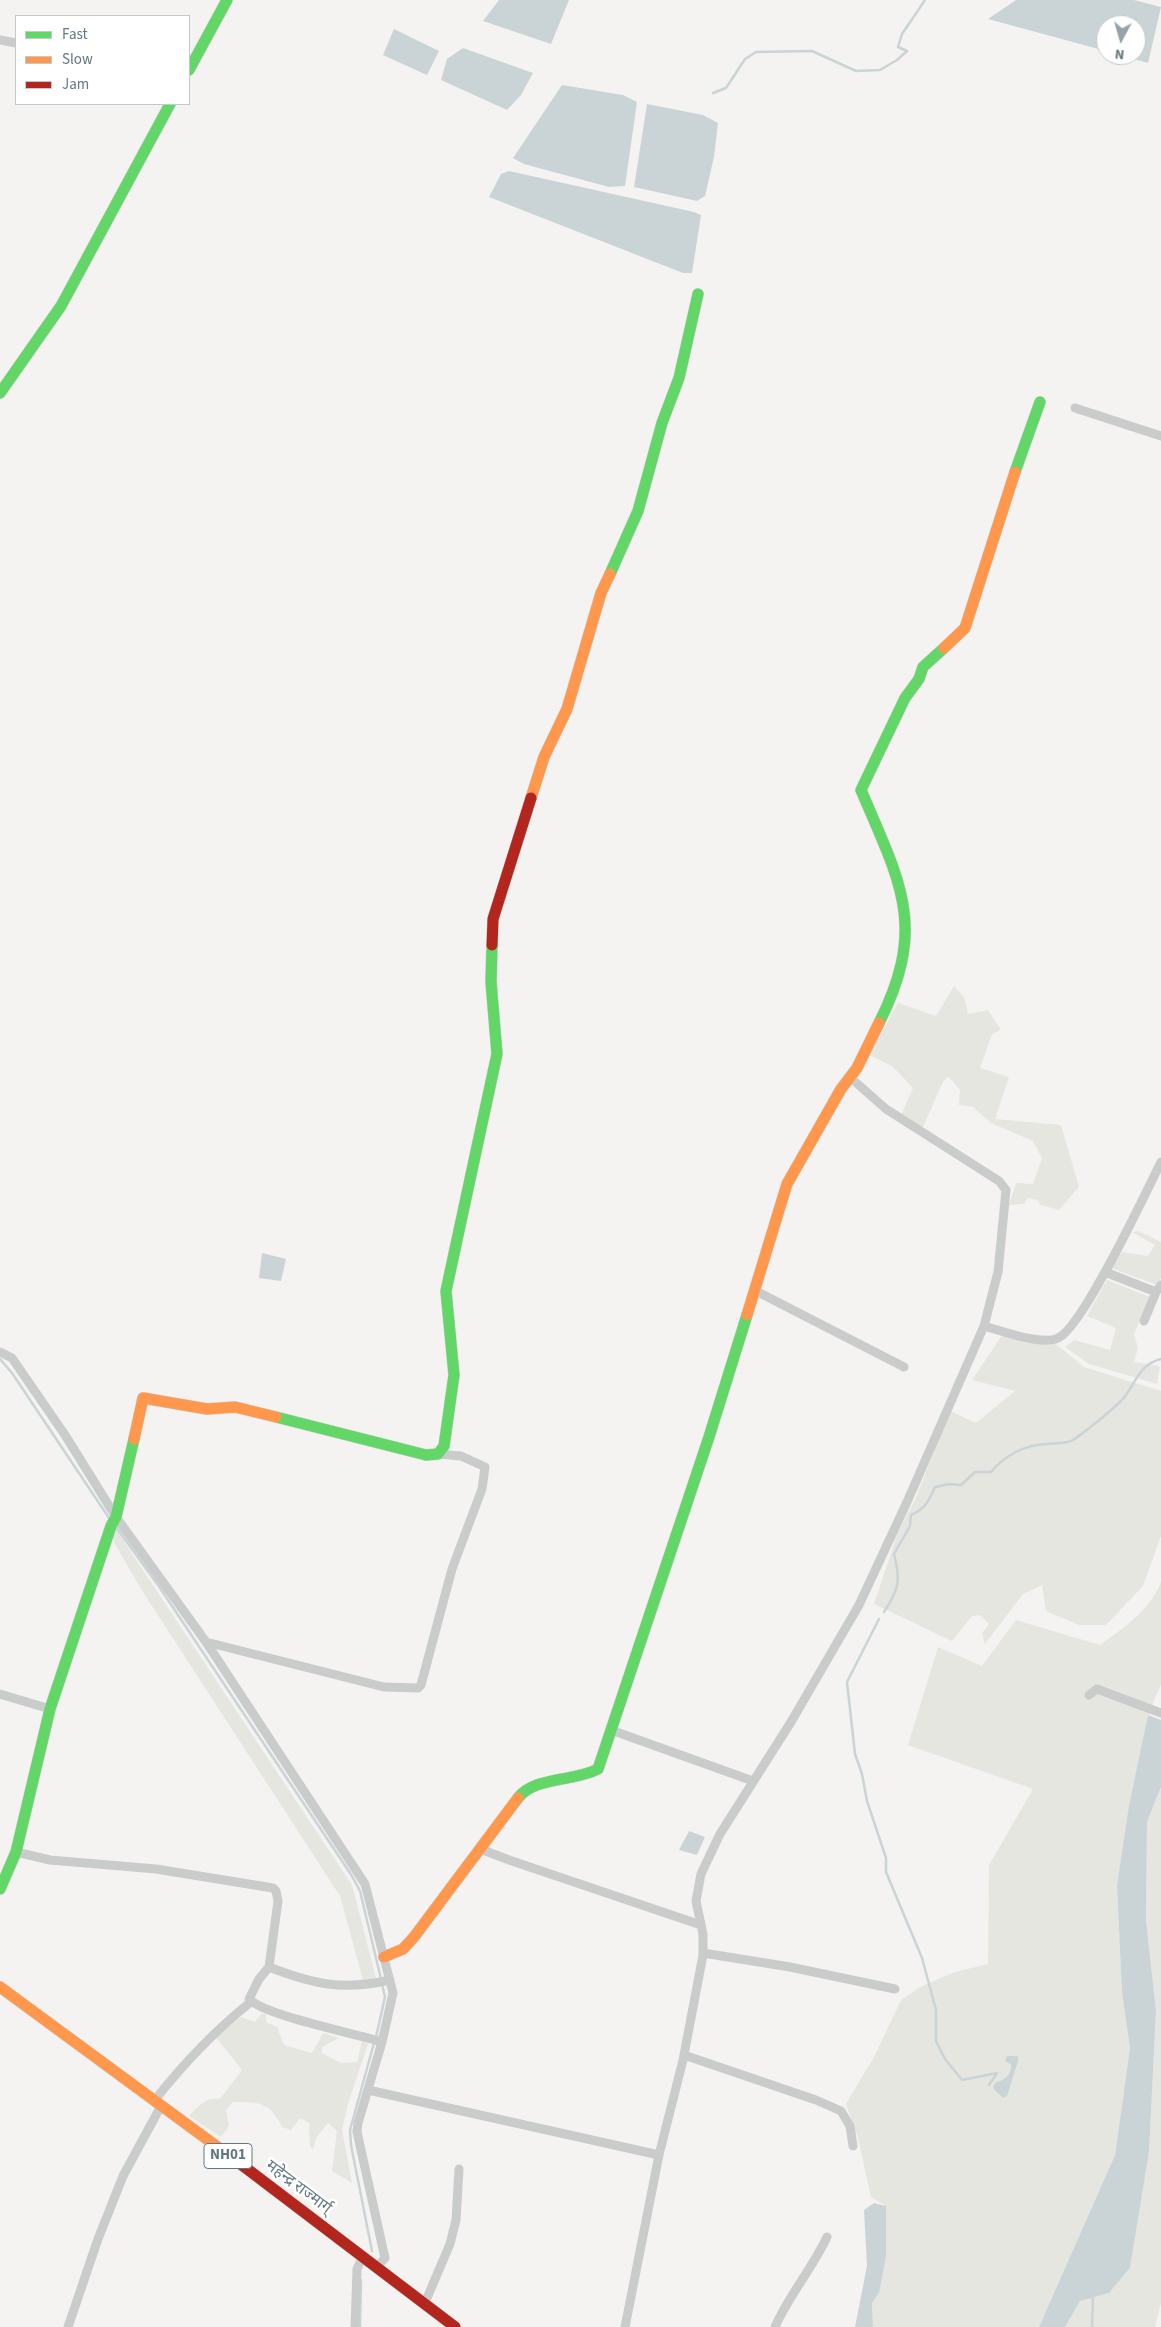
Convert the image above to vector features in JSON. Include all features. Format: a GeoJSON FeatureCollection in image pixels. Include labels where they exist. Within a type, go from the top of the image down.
{"type":"FeatureCollection","features":[{"type":"Feature","properties":{"kind":"main road"},"geometry":{"type":"LineString","coordinates":[[190,68],[227,0]]}},
{"type":"Feature","properties":{"kind":"main road"},"geometry":{"type":"LineString","coordinates":[[0,393],[61,306],[169,105]]}},
{"type":"Feature","properties":{"kind":"main road"},"geometry":{"type":"LineString","coordinates":[[0,1889],[16,1852],[50,1709],[113,1522],[143,1398],[207,1409],[235,1408],[426,1455],[438,1454],[444,1446],[454,1375],[446,1291],[497,1054],[491,982],[493,919],[544,757],[567,709],[601,593],[638,512],[662,423],[678,378],[698,294]]}},
{"type":"Feature","properties":{"kind":"main road"},"geometry":{"type":"LineString","coordinates":[[384,1958],[404,1949],[524,1790],[533,1785],[589,1775],[598,1769],[709,1437],[787,1184],[841,1089],[852,1078],[892,997],[906,952],[904,902],[861,790],[905,698],[919,679],[923,667],[964,628],[1009,489],[1040,402]]}},
{"type":"Feature","properties":{"kind":"main road","name":"महेन्द्र राज्मार्ग्"},"geometry":{"type":"LineString","coordinates":[[0,1987],[454,2327]]}},
{"type":"Feature","properties":{"kind":"street"},"geometry":{"type":"LineString","coordinates":[[0,40],[15,43]]}},
{"type":"Feature","properties":{"kind":"street"},"geometry":{"type":"LineString","coordinates":[[1075,408],[1161,436]]}},
{"type":"Feature","properties":{"kind":"street"},"geometry":{"type":"LineString","coordinates":[[625,2327],[659,2155],[684,2055],[703,1953],[704,1934],[696,1901],[701,1874],[720,1834],[860,1605],[984,1326],[998,1272],[1006,1190],[998,1181],[981,1169],[886,1109],[852,1078]]}},
{"type":"Feature","properties":{"kind":"street"},"geometry":{"type":"LineString","coordinates":[[984,1326],[1027,1338],[1043,1340],[1058,1339],[1066,1332],[1088,1301],[1130,1226],[1161,1162]]}},
{"type":"Feature","properties":{"kind":"street"},"geometry":{"type":"LineString","coordinates":[[1104,1272],[1159,1288],[1144,1322]]}},
{"type":"Feature","properties":{"kind":"street"},"geometry":{"type":"LineString","coordinates":[[754,1290],[904,1367]]}},
{"type":"Feature","properties":{"kind":"street"},"geometry":{"type":"LineString","coordinates":[[0,1352],[12,1358],[65,1434],[113,1522],[206,1642],[358,1870],[365,1884],[393,1993],[382,2042],[357,2132],[385,2258],[376,2268]]}},
{"type":"Feature","properties":{"kind":"street"},"geometry":{"type":"LineString","coordinates":[[206,1642],[384,1686],[418,1688],[421,1684],[452,1569],[482,1489],[485,1467],[461,1456],[438,1454]]}},
{"type":"Feature","properties":{"kind":"street"},"geometry":{"type":"LineString","coordinates":[[1089,1695],[1097,1689],[1112,1693],[1161,1713]]}},
{"type":"Feature","properties":{"kind":"street"},"geometry":{"type":"LineString","coordinates":[[0,1694],[50,1709]]}},
{"type":"Feature","properties":{"kind":"street"},"geometry":{"type":"LineString","coordinates":[[611,1730],[753,1781]]}},
{"type":"Feature","properties":{"kind":"street"},"geometry":{"type":"LineString","coordinates":[[480,1849],[701,1925]]}},
{"type":"Feature","properties":{"kind":"street"},"geometry":{"type":"LineString","coordinates":[[16,1852],[50,1860],[156,1869],[273,1888],[276,1891],[278,1901],[269,1967],[252,1990],[250,1999],[252,2001]]}},
{"type":"Feature","properties":{"kind":"street"},"geometry":{"type":"LineString","coordinates":[[703,1953],[807,1970],[895,1989]]}},
{"type":"Feature","properties":{"kind":"street"},"geometry":{"type":"LineString","coordinates":[[269,1967],[320,1984],[360,1986],[390,1980]]}},
{"type":"Feature","properties":{"kind":"street"},"geometry":{"type":"LineString","coordinates":[[252,2001],[287,2016],[382,2042]]}},
{"type":"Feature","properties":{"kind":"street"},"geometry":{"type":"LineString","coordinates":[[68,2327],[94,2249],[123,2176],[157,2103],[190,2056],[228,2020],[252,2001]]}},
{"type":"Feature","properties":{"kind":"street"},"geometry":{"type":"LineString","coordinates":[[684,2055],[816,2100],[841,2111],[850,2126],[853,2146]]}},
{"type":"Feature","properties":{"kind":"street"},"geometry":{"type":"LineString","coordinates":[[368,2090],[659,2155]]}},
{"type":"Feature","properties":{"kind":"street"},"geometry":{"type":"LineString","coordinates":[[424,2305],[452,2236],[456,2220],[459,2169]]}},
{"type":"Feature","properties":{"kind":"street"},"geometry":{"type":"LineString","coordinates":[[775,2327],[784,2306],[818,2257],[827,2237]]}},
{"type":"Feature","properties":{"kind":"street"},"geometry":{"type":"LineString","coordinates":[[355,2327],[357,2270],[362,2258]]}},
{"type":"Feature","properties":{"kind":"shaded area"},"geometry":{"type":"Polygon","coordinates":[[[499,0],[569,0],[551,44],[483,21],[499,0]]]}},
{"type":"Feature","properties":{"kind":"shaded area"},"geometry":{"type":"Polygon","coordinates":[[[1016,0],[1134,0],[1161,7],[1148,63],[1146,62],[1146,15],[1096,15],[1096,48],[988,19],[1016,0]]]}},
{"type":"Feature","properties":{"kind":"shaded area"},"geometry":{"type":"Polygon","coordinates":[[[394,29],[439,51],[427,75],[383,55],[394,29]]]}},
{"type":"Feature","properties":{"kind":"shaded area"},"geometry":{"type":"Polygon","coordinates":[[[463,48],[533,73],[521,95],[507,110],[441,80],[447,59],[463,48]]]}},
{"type":"Feature","properties":{"kind":"shaded area"},"geometry":{"type":"Polygon","coordinates":[[[562,85],[623,95],[637,102],[625,186],[609,187],[524,164],[513,158],[562,85]]]}},
{"type":"Feature","properties":{"kind":"shaded area"},"geometry":{"type":"Polygon","coordinates":[[[647,104],[703,115],[718,123],[714,157],[705,196],[697,201],[634,187],[647,104]]]}},
{"type":"Feature","properties":{"kind":"shaded area"},"geometry":{"type":"Polygon","coordinates":[[[509,171],[701,215],[692,273],[683,273],[489,197],[501,174],[509,171]]]}},
{"type":"Feature","properties":{"kind":"shaded area"},"geometry":{"type":"Polygon","coordinates":[[[954,986],[964,997],[968,1014],[988,1010],[1001,1030],[992,1034],[980,1068],[1009,1077],[995,1119],[1061,1125],[1079,1187],[1059,1210],[1041,1205],[1037,1200],[1028,1198],[1024,1204],[1009,1205],[1016,1183],[1033,1184],[1042,1158],[1033,1141],[991,1123],[973,1107],[959,1105],[960,1090],[948,1076],[943,1082],[923,1127],[901,1115],[913,1088],[892,1066],[869,1055],[898,1003],[936,1016],[954,986]]]}},
{"type":"Feature","properties":{"kind":"shaded area"},"geometry":{"type":"Polygon","coordinates":[[[1138,1231],[1161,1242],[1161,1278],[1157,1285],[1111,1268],[1122,1252],[1148,1256],[1155,1245],[1132,1232],[1138,1231]]]}},
{"type":"Feature","properties":{"kind":"shaded area"},"geometry":{"type":"Polygon","coordinates":[[[262,1253],[286,1259],[281,1281],[259,1278],[262,1253]]]}},
{"type":"Feature","properties":{"kind":"shaded area"},"geometry":{"type":"Polygon","coordinates":[[[1107,1280],[1150,1297],[1134,1334],[1138,1348],[1134,1362],[1160,1366],[1157,1384],[1089,1364],[1065,1347],[1074,1340],[1110,1350],[1116,1328],[1087,1316],[1107,1280]]]}},
{"type":"Feature","properties":{"kind":"shaded area"},"geometry":{"type":"Polygon","coordinates":[[[1003,1334],[1026,1343],[1052,1341],[1084,1367],[1161,1391],[1161,1536],[1143,1586],[1106,1625],[1079,1625],[1046,1611],[1042,1585],[1023,1594],[985,1644],[982,1633],[989,1624],[980,1615],[972,1616],[952,1641],[874,1604],[898,1532],[915,1500],[950,1411],[976,1423],[1015,1391],[972,1380],[1003,1334]]]}},
{"type":"Feature","properties":{"kind":"shaded area"},"geometry":{"type":"Polygon","coordinates":[[[115,1528],[352,1885],[376,1978],[363,1980],[340,1896],[141,1589],[111,1537],[115,1528]]]}},
{"type":"Feature","properties":{"kind":"shaded area"},"geometry":{"type":"Polygon","coordinates":[[[1161,1582],[1161,1684],[1148,1715],[1117,1886],[1122,1993],[1130,2048],[1115,2155],[1039,2327],[873,2327],[872,2303],[879,2293],[886,2206],[871,2197],[858,2138],[846,2104],[874,2057],[901,2000],[920,1987],[955,1972],[988,1964],[989,1865],[1033,1789],[908,1745],[938,1647],[982,1666],[1016,1620],[1100,1645],[1127,1625],[1143,1610],[1161,1582]]]}},
{"type":"Feature","properties":{"kind":"shaded area"},"geometry":{"type":"Polygon","coordinates":[[[1148,1715],[1161,1720],[1161,1787],[1147,1822],[1146,1920],[1156,2011],[1149,2152],[1130,2268],[1109,2293],[1080,2301],[1065,2327],[1039,2327],[1115,2155],[1130,2048],[1122,1993],[1117,1886],[1129,1806],[1148,1715]]]}},
{"type":"Feature","properties":{"kind":"shaded area"},"geometry":{"type":"Polygon","coordinates":[[[1161,1787],[1161,2303],[1155,2327],[1065,2327],[1080,2301],[1109,2293],[1130,2268],[1149,2152],[1156,2011],[1146,1920],[1147,1822],[1161,1787]]]}},
{"type":"Feature","properties":{"kind":"shaded area"},"geometry":{"type":"Polygon","coordinates":[[[689,1831],[705,1837],[697,1855],[679,1850],[689,1831]]]}},
{"type":"Feature","properties":{"kind":"shaded area"},"geometry":{"type":"Polygon","coordinates":[[[261,2014],[266,2014],[266,2022],[277,2027],[284,2045],[312,2053],[323,2033],[339,2038],[322,2047],[322,2053],[341,2063],[357,2062],[362,2041],[368,2044],[348,2104],[342,2130],[352,2183],[332,2171],[337,2131],[328,2123],[316,2138],[313,2150],[310,2146],[309,2123],[300,2118],[291,2130],[282,2127],[278,2119],[268,2108],[257,2103],[233,2102],[226,2110],[229,2126],[221,2137],[189,2116],[206,2101],[215,2098],[220,2099],[242,2070],[215,2036],[241,2017],[255,2022],[261,2014]]]}},
{"type":"Feature","properties":{"kind":"shaded area"},"geometry":{"type":"Polygon","coordinates":[[[1007,2056],[1018,2056],[1018,2061],[1007,2096],[1003,2098],[993,2088],[995,2083],[1004,2079],[1010,2072],[1011,2064],[1005,2061],[1007,2056]]]}},
{"type":"Feature","properties":{"kind":"shaded area"},"geometry":{"type":"Polygon","coordinates":[[[874,2203],[886,2206],[886,2256],[879,2293],[872,2303],[873,2327],[855,2327],[867,2266],[864,2210],[874,2203]]]}},
{"type":"Feature","properties":{"kind":"waterway"},"geometry":{"type":"LineString","coordinates":[[713,93],[726,88],[745,59],[756,52],[812,51],[856,71],[880,70],[897,60],[907,51],[898,47],[902,34],[925,0]]}},
{"type":"Feature","properties":{"kind":"waterway"},"geometry":{"type":"LineString","coordinates":[[0,1359],[12,1373],[109,1518]]}},
{"type":"Feature","properties":{"kind":"waterway"},"geometry":{"type":"LineString","coordinates":[[884,1612],[896,1591],[898,1571],[894,1554],[910,1526],[911,1515],[926,1504],[935,1487],[949,1484],[961,1485],[975,1472],[991,1472],[1009,1456],[1031,1446],[1064,1443],[1073,1440],[1121,1401],[1147,1366],[1161,1359]]}},
{"type":"Feature","properties":{"kind":"waterway"},"geometry":{"type":"LineString","coordinates":[[115,1526],[158,1585],[352,1876],[360,1891],[381,1979]]}},
{"type":"Feature","properties":{"kind":"waterway"},"geometry":{"type":"LineString","coordinates":[[879,1619],[847,1682],[855,1754],[862,1774],[867,1801],[886,1858],[886,1872],[922,1958],[936,2010],[936,2041],[945,2059],[962,2080],[997,2073],[989,2085]]}},
{"type":"Feature","properties":{"kind":"waterway"},"geometry":{"type":"LineString","coordinates":[[376,2037],[385,1997],[382,1984]]}},
{"type":"Feature","properties":{"kind":"waterway"},"geometry":{"type":"LineString","coordinates":[[372,2251],[351,2145],[350,2130],[374,2043]]}},
{"type":"Feature","properties":{"kind":"waterway"},"geometry":{"type":"LineString","coordinates":[[360,2327],[361,2280]]}},
{"type":"Feature","properties":{"kind":"waterway"},"geometry":{"type":"LineString","coordinates":[[1092,2327],[1093,2296]]}},
{"type":"Feature","properties":{"kind":"traffic: fast"},"geometry":{"type":"LineString","coordinates":[[190,68],[227,0]]}},
{"type":"Feature","properties":{"kind":"traffic: fast"},"geometry":{"type":"LineString","coordinates":[[0,393],[61,306],[169,105]]}},
{"type":"Feature","properties":{"kind":"traffic: fast"},"geometry":{"type":"LineString","coordinates":[[610,574],[638,511],[662,423],[679,378],[698,294]]}},
{"type":"Feature","properties":{"kind":"traffic: fast"},"geometry":{"type":"LineString","coordinates":[[1015,472],[1040,402]]}},
{"type":"Feature","properties":{"kind":"traffic: fast"},"geometry":{"type":"LineString","coordinates":[[879,1023],[894,989],[902,959],[905,931],[903,905],[897,879],[861,790],[905,698],[919,679],[923,667],[944,648]]}},
{"type":"Feature","properties":{"kind":"traffic: fast"},"geometry":{"type":"LineString","coordinates":[[276,1417],[426,1455],[438,1454],[444,1446],[454,1375],[446,1291],[497,1054],[491,982],[492,945]]}},
{"type":"Feature","properties":{"kind":"traffic: fast"},"geometry":{"type":"LineString","coordinates":[[518,1798],[534,1786],[578,1776],[598,1769],[709,1437],[747,1315]]}},
{"type":"Feature","properties":{"kind":"traffic: fast"},"geometry":{"type":"LineString","coordinates":[[0,1889],[16,1852],[50,1709],[111,1526],[116,1517],[134,1439]]}},
{"type":"Feature","properties":{"kind":"traffic: slow"},"geometry":{"type":"LineString","coordinates":[[944,648],[965,628],[1015,472]]}},
{"type":"Feature","properties":{"kind":"traffic: slow"},"geometry":{"type":"LineString","coordinates":[[531,798],[544,757],[567,709],[601,593],[610,574]]}},
{"type":"Feature","properties":{"kind":"traffic: slow"},"geometry":{"type":"LineString","coordinates":[[747,1315],[787,1184],[841,1089],[857,1068],[879,1023]]}},
{"type":"Feature","properties":{"kind":"traffic: slow"},"geometry":{"type":"LineString","coordinates":[[134,1439],[143,1398],[207,1409],[235,1407],[276,1417]]}},
{"type":"Feature","properties":{"kind":"traffic: slow"},"geometry":{"type":"LineString","coordinates":[[384,1957],[403,1949],[414,1937],[518,1798]]}},
{"type":"Feature","properties":{"kind":"traffic: slow"},"geometry":{"type":"LineString","coordinates":[[0,1987],[238,2162]]}},
{"type":"Feature","properties":{"kind":"traffic: jam"},"geometry":{"type":"LineString","coordinates":[[492,945],[493,919],[531,798]]}},
{"type":"Feature","properties":{"kind":"traffic: jam"},"geometry":{"type":"LineString","coordinates":[[238,2162],[455,2327]]}}]}
